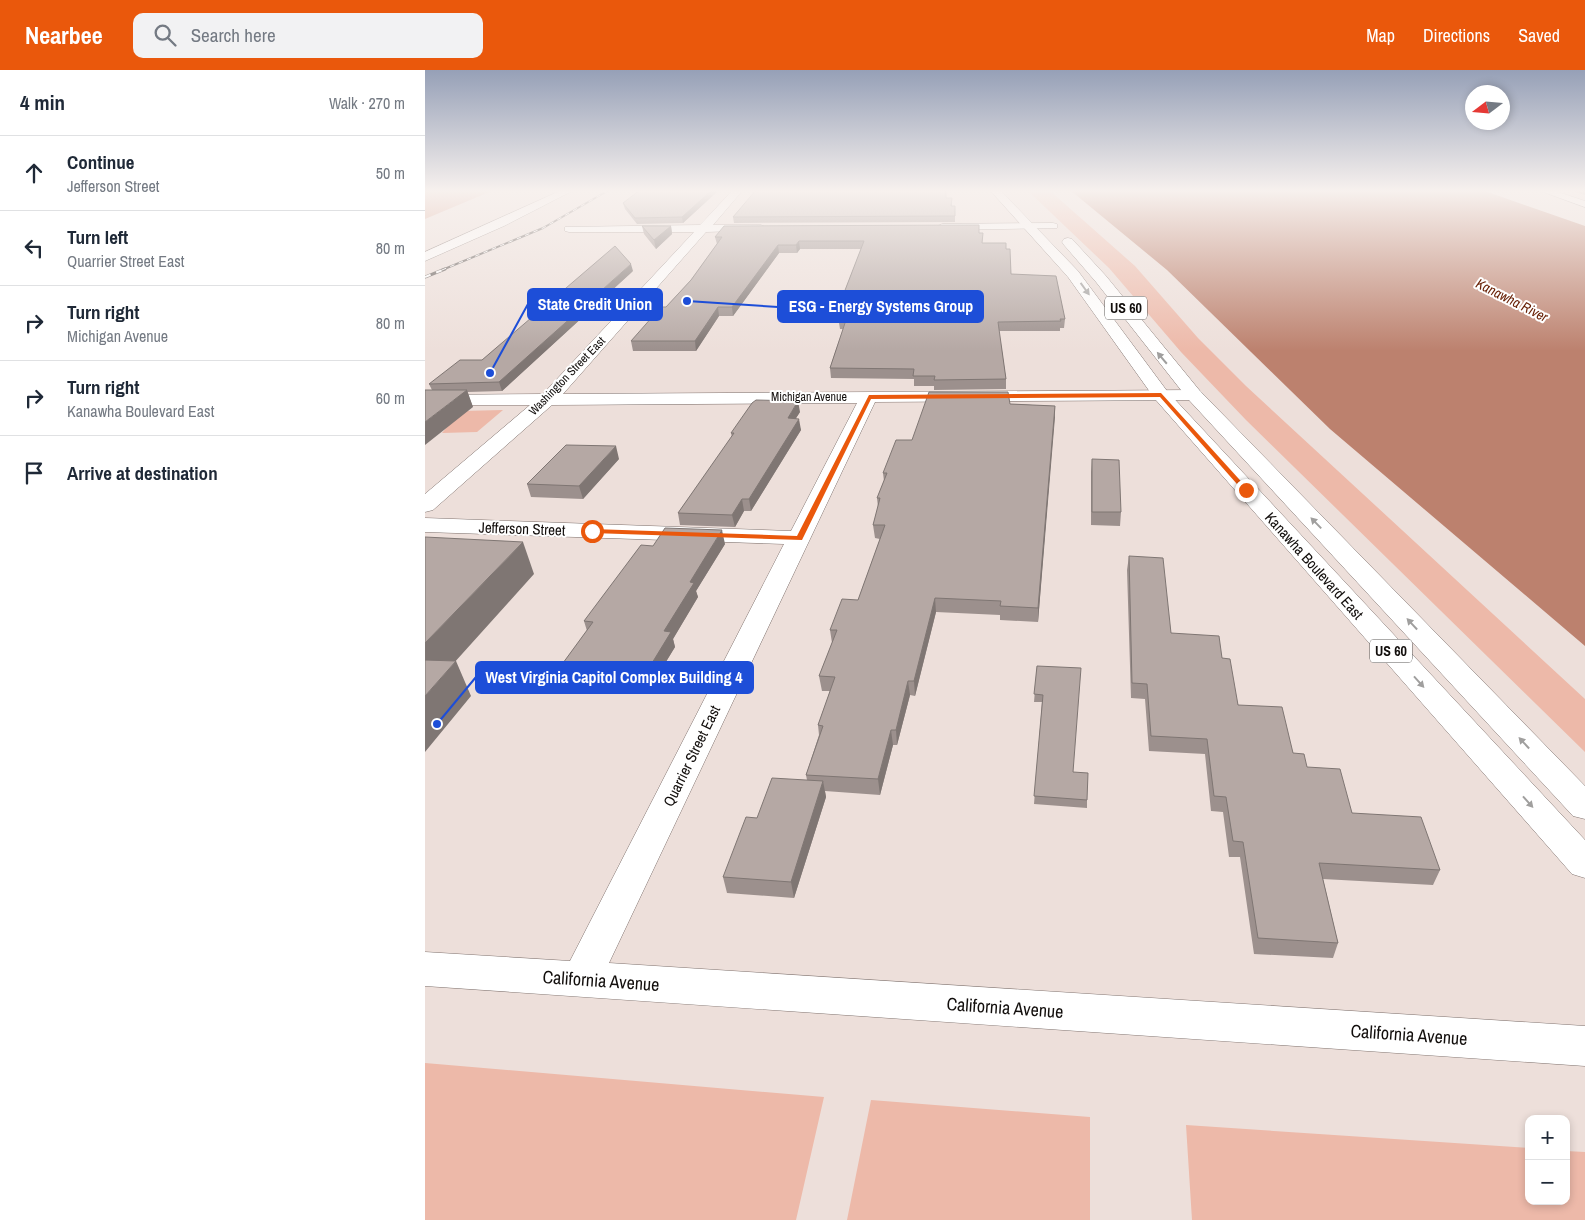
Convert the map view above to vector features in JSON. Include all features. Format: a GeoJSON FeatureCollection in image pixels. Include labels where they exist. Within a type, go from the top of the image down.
{"type":"FeatureCollection","features":[{"type":"Feature","properties":{"kind":"main road"},"geometry":{"type":"LineString","coordinates":[[425,257],[455,244]]}},
{"type":"Feature","properties":{"kind":"main road","name":"Washington Street East"},"geometry":{"type":"LineString","coordinates":[[425,505],[548,399],[690,244]]}},
{"type":"Feature","properties":{"kind":"main road","name":"Kanawha Boulevard East"},"geometry":{"type":"LineString","coordinates":[[1046,244],[1073,274],[1161,395],[1585,864]]}},
{"type":"Feature","properties":{"kind":"main road","name":"Kanawha Boulevard East"},"geometry":{"type":"LineString","coordinates":[[1069,244],[1119,298],[1157,351],[1194,395],[1585,807]]}},
{"type":"Feature","properties":{"kind":"main road","name":"Michigan Avenue"},"geometry":{"type":"LineString","coordinates":[[425,400],[1194,395]]}},
{"type":"Feature","properties":{"kind":"main road","name":"Quarrier Street East"},"geometry":{"type":"LineString","coordinates":[[581,980],[869,397]]}},
{"type":"Feature","properties":{"kind":"main road","name":"Jefferson Street"},"geometry":{"type":"LineString","coordinates":[[425,525],[799,538]]}},
{"type":"Feature","properties":{"kind":"main road","name":"California Avenue"},"geometry":{"type":"LineString","coordinates":[[425,969],[1585,1046]]}},
{"type":"Feature","properties":{"kind":"shaded area"},"geometry":{"type":"Polygon","coordinates":[[[1083,244],[1110,244],[1135,266],[1198,338],[1246,386],[1585,699],[1585,752],[1246,420],[1181,352],[1109,268],[1083,244]]]}},
{"type":"Feature","properties":{"kind":"shaded area"},"geometry":{"type":"Polygon","coordinates":[[[503,410],[477,432],[442,433],[461,411],[503,410]]]}},
{"type":"Feature","properties":{"kind":"shaded area"},"geometry":{"type":"Polygon","coordinates":[[[425,1063],[824,1097],[796,1220],[425,1220],[425,1063]]]}},
{"type":"Feature","properties":{"kind":"shaded area"},"geometry":{"type":"Polygon","coordinates":[[[871,1100],[1090,1117],[1090,1220],[847,1220],[871,1100]]]}},
{"type":"Feature","properties":{"kind":"shaded area"},"geometry":{"type":"Polygon","coordinates":[[[1186,1125],[1525,1148],[1525,1205],[1570,1205],[1570,1151],[1585,1152],[1585,1220],[1192,1220],[1186,1125]]]}},
{"type":"Feature","properties":{"kind":"water","name":"Kanawha River"},"geometry":{"type":"Polygon","coordinates":[[[1135,244],[1585,244],[1585,646],[1330,429],[1167,270],[1135,244]]]}},
{"type":"Feature","properties":{"kind":"building"},"geometry":{"type":"Polygon","coordinates":[[[717,244],[797,244],[778,245],[732,307],[718,307],[695,341],[631,341],[661,307],[666,307],[691,280],[717,244]]]}},
{"type":"Feature","properties":{"kind":"building"},"geometry":{"type":"Polygon","coordinates":[[[863,244],[1006,244],[1006,249],[1010,249],[1011,274],[1056,276],[1065,319],[1060,319],[1061,321],[998,322],[1006,379],[934,380],[935,376],[913,376],[914,369],[830,368],[846,320],[839,320],[843,311],[837,311],[863,244]]]}},
{"type":"Feature","properties":{"kind":"building"},"geometry":{"type":"Polygon","coordinates":[[[615,246],[631,264],[499,382],[429,384],[460,360],[482,360],[615,246]]]}},
{"type":"Feature","properties":{"kind":"building"},"geometry":{"type":"Polygon","coordinates":[[[425,390],[467,390],[425,422],[425,390]]]}},
{"type":"Feature","properties":{"kind":"building"},"geometry":{"type":"Polygon","coordinates":[[[929,392],[1008,392],[1010,404],[1055,406],[1038,608],[1000,606],[1001,601],[935,598],[914,681],[908,681],[896,730],[891,730],[878,779],[806,775],[823,726],[818,725],[835,677],[819,676],[837,630],[830,630],[842,599],[858,600],[885,525],[873,525],[880,498],[877,498],[887,473],[883,473],[896,440],[912,440],[929,392]]]}},
{"type":"Feature","properties":{"kind":"building"},"geometry":{"type":"Polygon","coordinates":[[[756,400],[798,401],[788,418],[799,419],[749,499],[742,499],[732,515],[678,513],[734,433],[731,433],[756,400]]]}},
{"type":"Feature","properties":{"kind":"building"},"geometry":{"type":"Polygon","coordinates":[[[566,445],[616,446],[579,486],[527,484],[566,445]]]}},
{"type":"Feature","properties":{"kind":"building"},"geometry":{"type":"Polygon","coordinates":[[[1092,459],[1119,460],[1121,512],[1092,512],[1092,459]]]}},
{"type":"Feature","properties":{"kind":"building"},"geometry":{"type":"Polygon","coordinates":[[[665,528],[722,530],[690,582],[694,583],[664,631],[671,632],[649,668],[563,663],[593,622],[584,621],[641,545],[653,546],[665,528]]]}},
{"type":"Feature","properties":{"kind":"building"},"geometry":{"type":"Polygon","coordinates":[[[425,537],[523,542],[425,643],[425,537]]]}},
{"type":"Feature","properties":{"kind":"building"},"geometry":{"type":"Polygon","coordinates":[[[1129,556],[1163,558],[1171,633],[1219,636],[1222,658],[1230,659],[1238,705],[1282,707],[1293,753],[1304,754],[1307,767],[1340,769],[1352,813],[1421,817],[1440,870],[1319,863],[1338,943],[1258,938],[1243,842],[1233,841],[1226,797],[1214,796],[1207,739],[1151,736],[1147,684],[1132,683],[1129,556]]]}},
{"type":"Feature","properties":{"kind":"building"},"geometry":{"type":"Polygon","coordinates":[[[425,660],[456,661],[425,696],[425,660]]]}},
{"type":"Feature","properties":{"kind":"building"},"geometry":{"type":"Polygon","coordinates":[[[1037,666],[1081,668],[1073,772],[1088,773],[1087,800],[1034,796],[1043,695],[1034,694],[1037,666]]]}},
{"type":"Feature","properties":{"kind":"building"},"geometry":{"type":"Polygon","coordinates":[[[772,778],[823,781],[791,882],[723,877],[746,817],[757,818],[772,778]]]}},
{"type":"Feature","properties":{"kind":"railway"},"geometry":{"type":"LineString","coordinates":[[442,270],[505,244]]}},
{"type":"Feature","properties":{"kind":"railway"},"geometry":{"type":"LineString","coordinates":[[425,277],[445,269]]}},
{"type":"Feature","properties":{"kind":"place","name":"ESG - Energy Systems Group"},"geometry":{"type":"Point","coordinates":[687,301]}},
{"type":"Feature","properties":{"kind":"place","name":"State Credit Union"},"geometry":{"type":"Point","coordinates":[490,373]}},
{"type":"Feature","properties":{"kind":"place","name":"West Virginia Capitol Complex Building 4"},"geometry":{"type":"Point","coordinates":[437,724]}},
{"type":"Feature","properties":{"kind":"route"},"geometry":{"type":"LineString","coordinates":[[592,531],[799,538],[869,397],[1161,395],[1246,490]]}}]}
